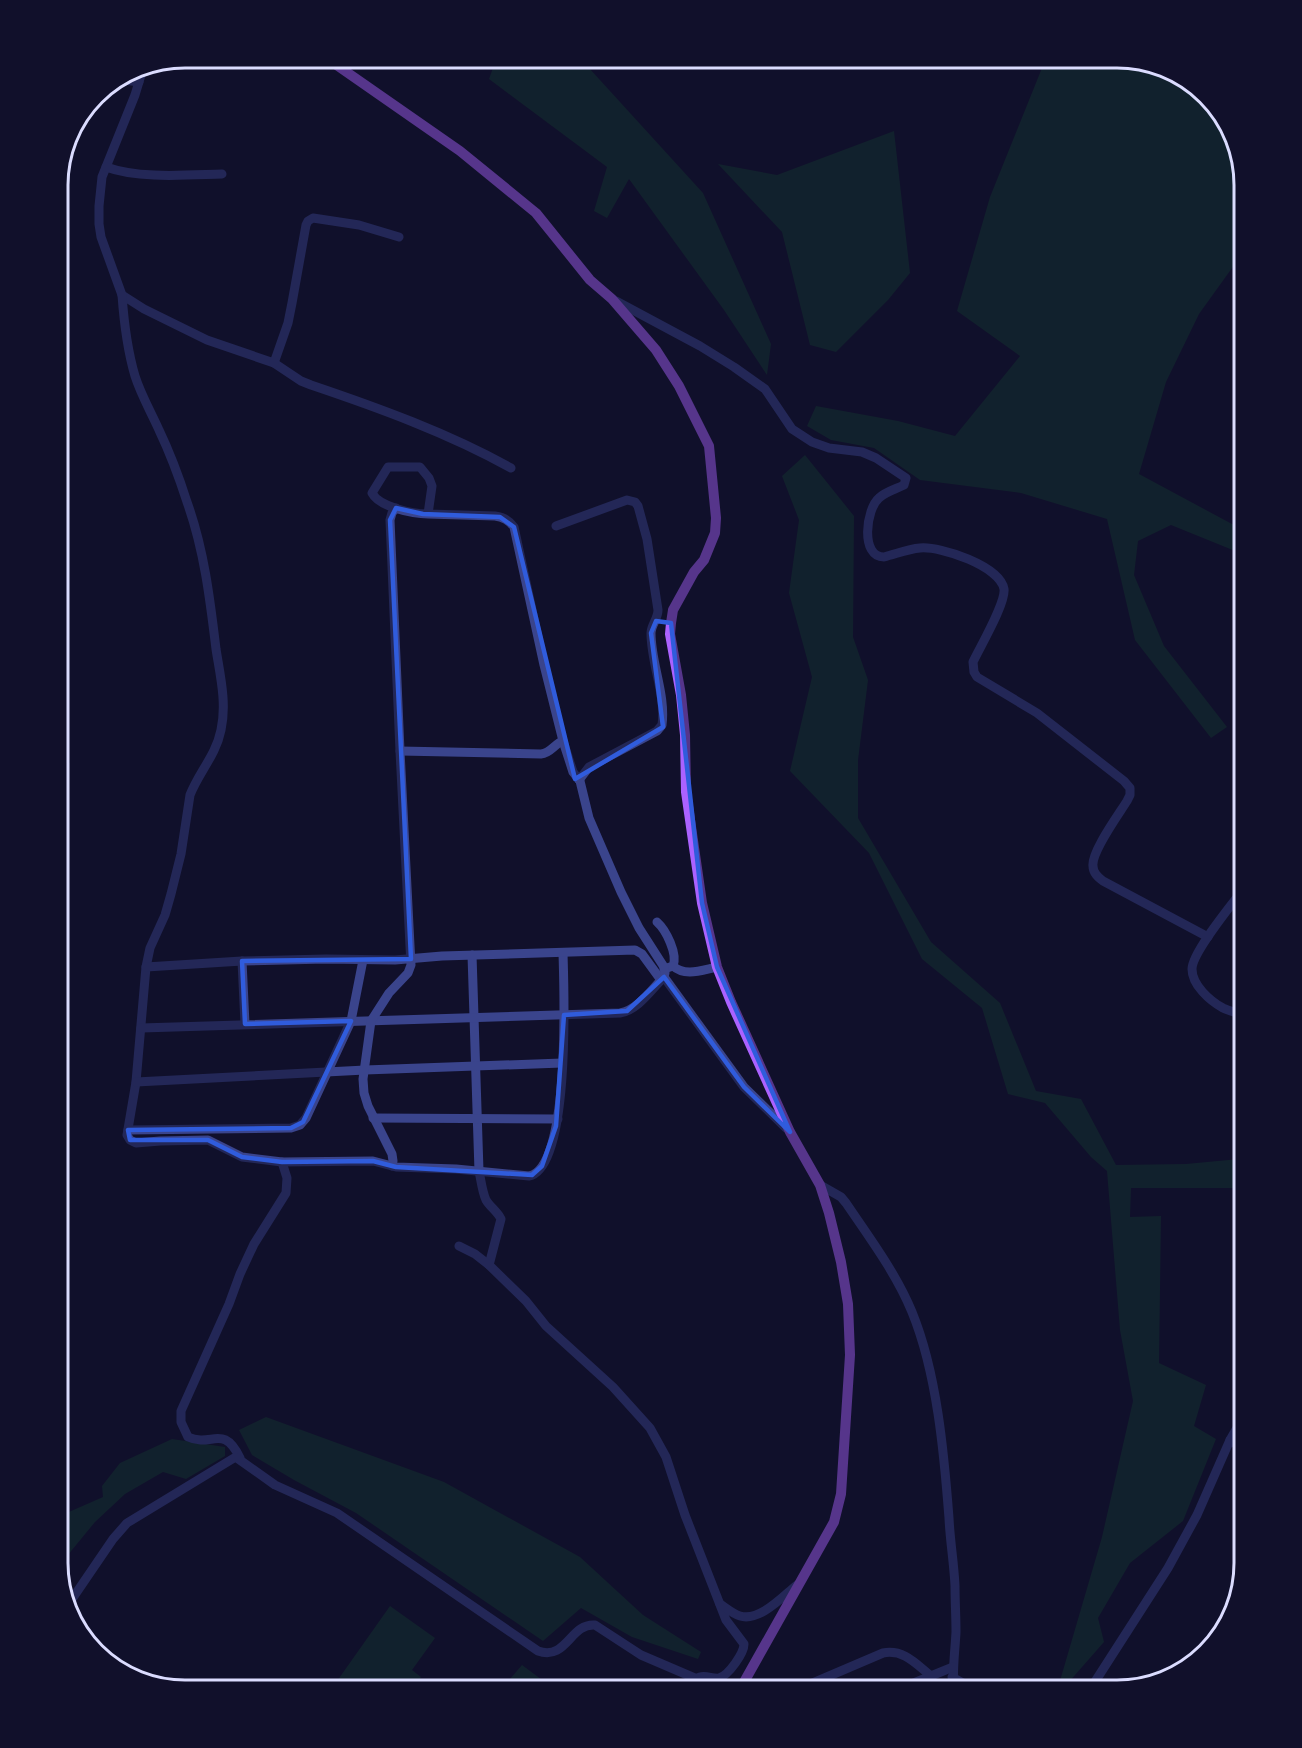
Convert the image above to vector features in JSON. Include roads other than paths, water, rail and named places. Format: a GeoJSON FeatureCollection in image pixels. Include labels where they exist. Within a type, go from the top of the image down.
{"type":"FeatureCollection","features":[{"type":"Feature","properties":{"kind":"main road"},"geometry":{"type":"LineString","coordinates":[[340,68],[487,172],[536,213],[590,280],[612,299],[656,350],[679,386],[709,446],[716,518],[715,532],[704,560],[694,572],[673,610],[670,623],[685,735],[686,792],[702,903],[717,967],[731,1002],[790,1132],[820,1185],[830,1213],[848,1305],[850,1354],[841,1494],[834,1522],[745,1680]]}},
{"type":"Feature","properties":{"kind":"street"},"geometry":{"type":"LineString","coordinates":[[141,77],[102,177],[99,224],[111,268],[122,295],[128,345],[136,376],[174,465],[189,505],[198,539],[210,598],[223,705],[218,741],[190,795],[177,874],[165,915],[150,948],[128,1137],[136,1143],[201,1139],[214,1142],[242,1157],[282,1162],[373,1161],[392,1166],[529,1176],[538,1172],[548,1153],[558,1119],[564,1015],[563,953]]}},
{"type":"Feature","properties":{"kind":"street"},"geometry":{"type":"LineString","coordinates":[[131,81],[139,82]]}},
{"type":"Feature","properties":{"kind":"street"},"geometry":{"type":"LineString","coordinates":[[106,167],[123,173],[222,174]]}},
{"type":"Feature","properties":{"kind":"street"},"geometry":{"type":"LineString","coordinates":[[274,363],[288,323],[308,221],[314,218],[346,223],[399,237]]}},
{"type":"Feature","properties":{"kind":"street"},"geometry":{"type":"LineString","coordinates":[[122,295],[144,309],[207,340],[274,363],[301,381],[473,447],[511,468]]}},
{"type":"Feature","properties":{"kind":"street"},"geometry":{"type":"LineString","coordinates":[[612,299],[700,346],[765,389],[792,429],[812,442],[829,448],[862,452],[906,478],[904,485],[878,498],[872,508],[869,516],[867,542],[873,554],[884,557],[919,548],[941,549],[986,568],[1000,580],[1004,591],[1003,602],[973,662],[974,672],[977,677],[1037,713],[1130,788],[1127,801],[1094,854],[1092,865],[1095,874],[1208,937]]}},
{"type":"Feature","properties":{"kind":"street"},"geometry":{"type":"LineString","coordinates":[[428,514],[431,482],[424,470],[418,467],[388,467],[373,491],[373,495],[396,508],[407,512],[428,514],[500,517],[509,521],[514,527],[563,741],[573,772],[579,780],[589,818],[621,892],[666,973],[744,1087],[790,1132]]}},
{"type":"Feature","properties":{"kind":"street"},"geometry":{"type":"LineString","coordinates":[[556,526],[627,500],[635,501],[647,539],[658,610],[651,633],[662,703],[662,725],[657,731],[589,768],[579,780]]}},
{"type":"Feature","properties":{"kind":"street"},"geometry":{"type":"LineString","coordinates":[[392,1166],[392,1154],[373,1118],[364,1093],[364,1070],[371,1021],[389,993],[408,974],[411,959],[390,520],[396,508]]}},
{"type":"Feature","properties":{"kind":"street"},"geometry":{"type":"LineString","coordinates":[[656,621],[670,623]]}},
{"type":"Feature","properties":{"kind":"street"},"geometry":{"type":"LineString","coordinates":[[400,751],[541,754],[548,752],[563,741]]}},
{"type":"Feature","properties":{"kind":"street"},"geometry":{"type":"LineString","coordinates":[[1234,902],[1208,937],[1191,968],[1194,981],[1204,993],[1223,1008],[1234,1012]]}},
{"type":"Feature","properties":{"kind":"street"},"geometry":{"type":"LineString","coordinates":[[141,1028],[624,1012],[634,1006],[675,961],[668,936],[657,922]]}},
{"type":"Feature","properties":{"kind":"street"},"geometry":{"type":"LineString","coordinates":[[146,967],[242,961],[411,959],[635,950],[666,973],[680,971],[688,973],[717,967]]}},
{"type":"Feature","properties":{"kind":"street"},"geometry":{"type":"LineString","coordinates":[[472,956],[479,1171],[487,1201],[501,1219],[489,1265]]}},
{"type":"Feature","properties":{"kind":"street"},"geometry":{"type":"LineString","coordinates":[[128,1130],[294,1128],[300,1125],[306,1118],[351,1021],[363,960]]}},
{"type":"Feature","properties":{"kind":"street"},"geometry":{"type":"LineString","coordinates":[[242,961],[245,1024]]}},
{"type":"Feature","properties":{"kind":"street"},"geometry":{"type":"LineString","coordinates":[[136,1082],[364,1070],[562,1063]]}},
{"type":"Feature","properties":{"kind":"street"},"geometry":{"type":"LineString","coordinates":[[373,1118],[558,1119]]}},
{"type":"Feature","properties":{"kind":"street"},"geometry":{"type":"LineString","coordinates":[[282,1162],[287,1178],[286,1193],[254,1244],[240,1274],[230,1304],[181,1411],[181,1422],[188,1437],[227,1440],[240,1458],[275,1485],[337,1513],[538,1651],[555,1652],[583,1627],[595,1626],[641,1655],[688,1680]]}},
{"type":"Feature","properties":{"kind":"street"},"geometry":{"type":"LineString","coordinates":[[820,1185],[841,1197],[880,1255],[913,1313],[925,1355],[938,1419],[955,1582],[953,1680]]}},
{"type":"Feature","properties":{"kind":"street"},"geometry":{"type":"LineString","coordinates":[[459,1246],[475,1254],[489,1265],[526,1301],[546,1326],[613,1387],[650,1428],[666,1457],[685,1515],[719,1603],[730,1627],[742,1641],[744,1650],[724,1676],[701,1677],[699,1680]]}},
{"type":"Feature","properties":{"kind":"street"},"geometry":{"type":"LineString","coordinates":[[1096,1680],[1168,1568],[1197,1515],[1234,1433]]}},
{"type":"Feature","properties":{"kind":"street"},"geometry":{"type":"LineString","coordinates":[[1230,1440],[1234,1443]]}},
{"type":"Feature","properties":{"kind":"street"},"geometry":{"type":"LineString","coordinates":[[73,1598],[113,1539],[127,1523],[234,1458],[240,1458]]}},
{"type":"Feature","properties":{"kind":"street"},"geometry":{"type":"LineString","coordinates":[[719,1603],[740,1616],[755,1616],[801,1582]]}},
{"type":"Feature","properties":{"kind":"street"},"geometry":{"type":"LineString","coordinates":[[819,1680],[891,1651],[907,1656],[931,1676]]}},
{"type":"Feature","properties":{"kind":"street"},"geometry":{"type":"LineString","coordinates":[[921,1680],[953,1672],[963,1680]]}}]}
